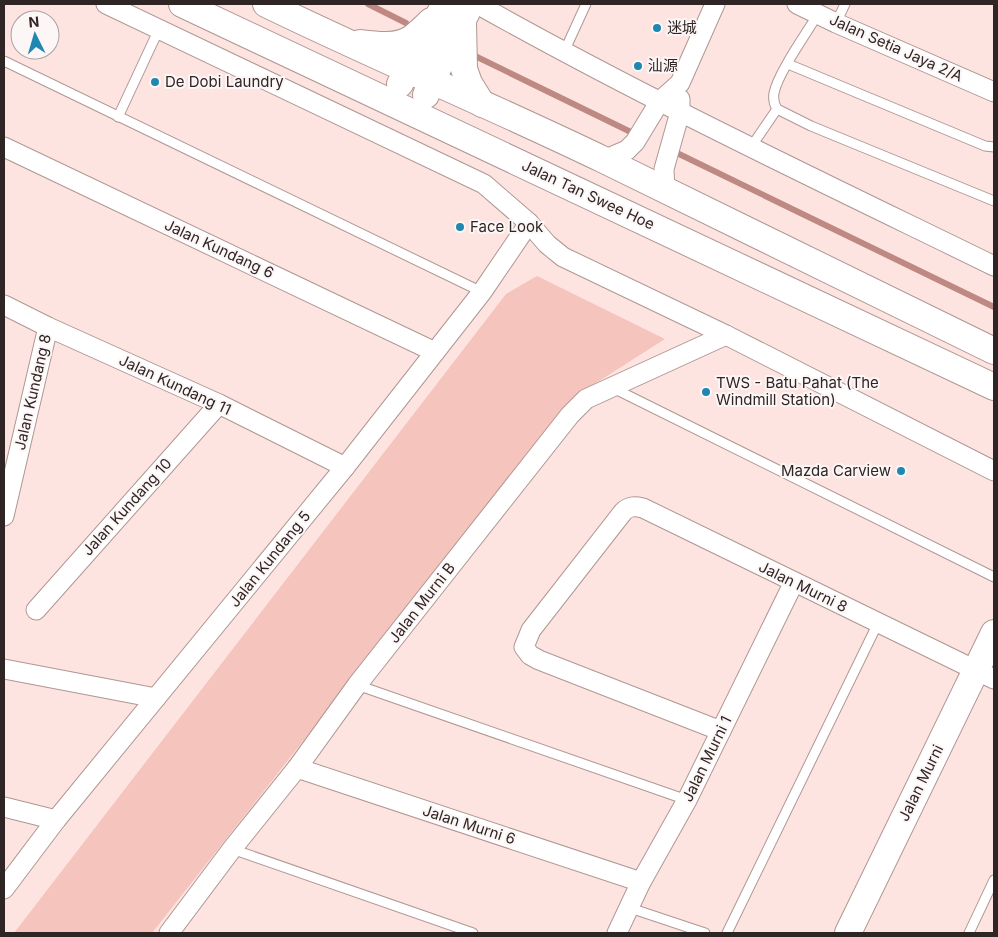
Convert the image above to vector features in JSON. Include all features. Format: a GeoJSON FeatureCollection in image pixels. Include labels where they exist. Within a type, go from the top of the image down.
{"type":"FeatureCollection","features":[{"type":"Feature","properties":{"kind":"main road","name":"Jalan Tan Swee Hoe"},"geometry":{"type":"LineString","coordinates":[[182,4],[994,387]]}},
{"type":"Feature","properties":{"kind":"main road"},"geometry":{"type":"LineString","coordinates":[[266,4],[344,42],[604,160],[994,351]]}},
{"type":"Feature","properties":{"kind":"main road"},"geometry":{"type":"LineString","coordinates":[[389,102],[420,75],[459,10]]}},
{"type":"Feature","properties":{"kind":"main road"},"geometry":{"type":"LineString","coordinates":[[344,42],[381,45],[399,44],[411,39],[459,10]]}},
{"type":"Feature","properties":{"kind":"main road"},"geometry":{"type":"LineString","coordinates":[[459,10],[464,70],[469,84],[482,104]]}},
{"type":"Feature","properties":{"kind":"main road"},"geometry":{"type":"LineString","coordinates":[[418,114],[420,75]]}},
{"type":"Feature","properties":{"kind":"main road","name":"Jalan Murni"},"geometry":{"type":"LineString","coordinates":[[848,933],[985,675],[994,633]]}},
{"type":"Feature","properties":{"kind":"street"},"geometry":{"type":"LineString","coordinates":[[106,4],[484,184],[563,257],[726,334],[994,471]]}},
{"type":"Feature","properties":{"kind":"street"},"geometry":{"type":"LineString","coordinates":[[665,191],[664,169],[680,112],[680,83],[715,4]]}},
{"type":"Feature","properties":{"kind":"street","name":"Jalan Setia Jaya 2/A"},"geometry":{"type":"LineString","coordinates":[[797,4],[994,92]]}},
{"type":"Feature","properties":{"kind":"street"},"geometry":{"type":"LineString","coordinates":[[459,10],[564,52],[750,147],[994,266]]}},
{"type":"Feature","properties":{"kind":"street"},"geometry":{"type":"LineString","coordinates":[[604,160],[627,150],[635,142],[660,101],[680,83]]}},
{"type":"Feature","properties":{"kind":"street","name":"Jalan Kundang 6"},"geometry":{"type":"LineString","coordinates":[[4,147],[435,352]]}},
{"type":"Feature","properties":{"kind":"street","name":"Jalan Kundang 5"},"geometry":{"type":"LineString","coordinates":[[4,889],[56,820],[345,467],[482,292],[528,223]]}},
{"type":"Feature","properties":{"kind":"street","name":"Jalan Kundang 11"},"geometry":{"type":"LineString","coordinates":[[4,305],[48,327],[219,404],[345,467]]}},
{"type":"Feature","properties":{"kind":"street","name":"Jalan Kundang 8"},"geometry":{"type":"LineString","coordinates":[[4,516],[48,327]]}},
{"type":"Feature","properties":{"kind":"street","name":"Jalan Murni B"},"geometry":{"type":"LineString","coordinates":[[176,932],[232,849],[297,768],[357,685],[570,415],[586,399],[726,334]]}},
{"type":"Feature","properties":{"kind":"street","name":"Jalan Kundang 10"},"geometry":{"type":"LineString","coordinates":[[36,610],[219,404]]}},
{"type":"Feature","properties":{"kind":"street","name":"Jalan Murni 8"},"geometry":{"type":"LineString","coordinates":[[721,730],[539,660],[530,655],[524,647],[532,630],[623,512],[630,507],[643,508],[985,675]]}},
{"type":"Feature","properties":{"kind":"street","name":"Jalan Murni 1"},"geometry":{"type":"LineString","coordinates":[[617,933],[641,882],[687,800],[794,582]]}},
{"type":"Feature","properties":{"kind":"street"},"geometry":{"type":"LineString","coordinates":[[4,669],[156,698]]}},
{"type":"Feature","properties":{"kind":"street","name":"Jalan Murni 6"},"geometry":{"type":"LineString","coordinates":[[297,768],[641,882]]}},
{"type":"Feature","properties":{"kind":"street"},"geometry":{"type":"LineString","coordinates":[[4,808],[56,820]]}},
{"type":"Feature","properties":{"kind":"lane"},"geometry":{"type":"LineString","coordinates":[[564,52],[586,4]]}},
{"type":"Feature","properties":{"kind":"lane"},"geometry":{"type":"LineString","coordinates":[[836,23],[845,4]]}},
{"type":"Feature","properties":{"kind":"lane"},"geometry":{"type":"LineString","coordinates":[[818,14],[780,76],[774,96],[774,104],[777,109],[811,126],[994,201]]}},
{"type":"Feature","properties":{"kind":"lane"},"geometry":{"type":"LineString","coordinates":[[118,117],[160,29]]}},
{"type":"Feature","properties":{"kind":"lane"},"geometry":{"type":"LineString","coordinates":[[4,61],[482,292]]}},
{"type":"Feature","properties":{"kind":"lane"},"geometry":{"type":"LineString","coordinates":[[788,64],[985,146],[994,147]]}},
{"type":"Feature","properties":{"kind":"lane"},"geometry":{"type":"LineString","coordinates":[[750,147],[777,109]]}},
{"type":"Feature","properties":{"kind":"lane"},"geometry":{"type":"LineString","coordinates":[[610,387],[994,577]]}},
{"type":"Feature","properties":{"kind":"lane"},"geometry":{"type":"LineString","coordinates":[[727,933],[878,623]]}},
{"type":"Feature","properties":{"kind":"lane"},"geometry":{"type":"LineString","coordinates":[[357,685],[687,800]]}},
{"type":"Feature","properties":{"kind":"lane"},"geometry":{"type":"LineString","coordinates":[[232,849],[472,933]]}},
{"type":"Feature","properties":{"kind":"lane"},"geometry":{"type":"LineString","coordinates":[[969,933],[994,880]]}},
{"type":"Feature","properties":{"kind":"lane"},"geometry":{"type":"LineString","coordinates":[[630,908],[705,933]]}},
{"type":"Feature","properties":{"kind":"shaded area"},"geometry":{"type":"Polygon","coordinates":[[[537,276],[665,339],[574,397],[152,933],[14,933],[506,294],[537,276]]]}},
{"type":"Feature","properties":{"kind":"waterway"},"geometry":{"type":"LineString","coordinates":[[368,4],[406,23]]}},
{"type":"Feature","properties":{"kind":"waterway"},"geometry":{"type":"LineString","coordinates":[[471,54],[637,135]]}},
{"type":"Feature","properties":{"kind":"waterway"},"geometry":{"type":"LineString","coordinates":[[677,153],[994,307]]}},
{"type":"Feature","properties":{"kind":"place","name":"迷城"},"geometry":{"type":"Point","coordinates":[657,28]}},
{"type":"Feature","properties":{"kind":"place","name":"汕源"},"geometry":{"type":"Point","coordinates":[638,66]}},
{"type":"Feature","properties":{"kind":"place","name":"De Dobi Laundry"},"geometry":{"type":"Point","coordinates":[155,82]}},
{"type":"Feature","properties":{"kind":"place","name":"Face Look"},"geometry":{"type":"Point","coordinates":[460,227]}},
{"type":"Feature","properties":{"kind":"place","name":"TWS - Batu Pahat (The Windmill Station)"},"geometry":{"type":"Point","coordinates":[706,392]}},
{"type":"Feature","properties":{"kind":"place","name":"Mazda Carview"},"geometry":{"type":"Point","coordinates":[901,471]}}]}
